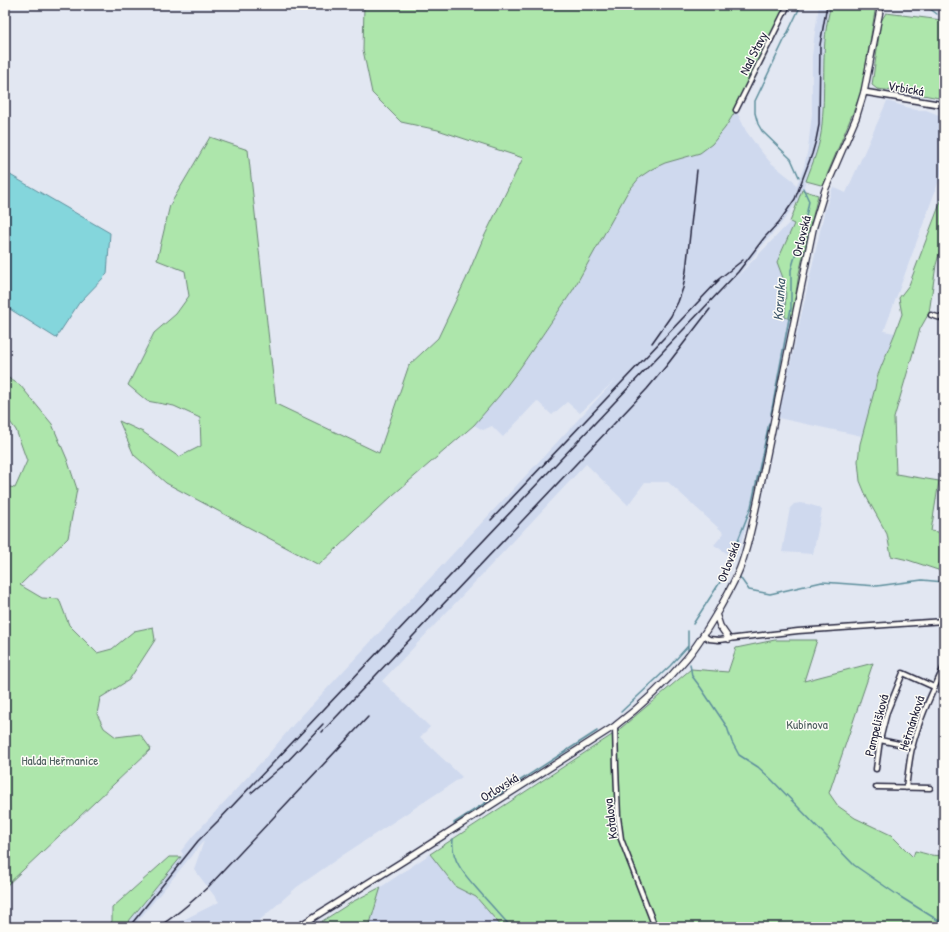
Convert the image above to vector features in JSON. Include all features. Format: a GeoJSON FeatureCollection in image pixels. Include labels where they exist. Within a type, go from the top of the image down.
{"type":"FeatureCollection","features":[{"type":"Feature","properties":{"kind":"main road","name":"Orlovská"},"geometry":{"type":"LineString","coordinates":[[298,927],[615,726],[666,681],[686,659],[704,634],[729,591],[739,568],[750,535],[813,229],[825,190],[856,118],[864,92],[880,5]]}},
{"type":"Feature","properties":{"kind":"main road"},"geometry":{"type":"LineString","coordinates":[[716,614],[720,626],[729,639]]}},
{"type":"Feature","properties":{"kind":"street","name":"Nad Stavy"},"geometry":{"type":"LineString","coordinates":[[736,110],[788,5]]}},
{"type":"Feature","properties":{"kind":"street","name":"Vrbická"},"geometry":{"type":"LineString","coordinates":[[864,92],[944,105]]}},
{"type":"Feature","properties":{"kind":"street"},"geometry":{"type":"LineString","coordinates":[[931,315],[944,319]]}},
{"type":"Feature","properties":{"kind":"street"},"geometry":{"type":"LineString","coordinates":[[704,634],[714,640],[798,631],[944,621]]}},
{"type":"Feature","properties":{"kind":"street","name":"Heřmánková"},"geometry":{"type":"LineString","coordinates":[[906,788],[912,747],[923,714],[944,667]]}},
{"type":"Feature","properties":{"kind":"street","name":"Pampelišková"},"geometry":{"type":"LineString","coordinates":[[876,769],[880,740],[887,712],[903,673],[934,687]]}},
{"type":"Feature","properties":{"kind":"street","name":"Kotalova"},"geometry":{"type":"LineString","coordinates":[[615,726],[618,817],[621,839],[655,927]]}},
{"type":"Feature","properties":{"kind":"street"},"geometry":{"type":"LineString","coordinates":[[880,740],[912,747]]}},
{"type":"Feature","properties":{"kind":"street"},"geometry":{"type":"LineString","coordinates":[[876,787],[930,788]]}},
{"type":"Feature","properties":{"kind":"shaded area"},"geometry":{"type":"Polygon","coordinates":[[[819,5],[831,5],[824,45],[822,126],[816,155],[798,201],[736,278],[790,222],[794,224],[777,262],[786,286],[785,317],[792,320],[746,526],[736,559],[714,545],[724,533],[668,482],[645,482],[628,505],[586,464],[382,681],[430,727],[420,737],[462,777],[297,887],[252,927],[169,927],[219,902],[194,869],[204,841],[133,927],[124,927],[183,854],[181,851],[193,836],[265,758],[293,725],[615,380],[580,413],[567,402],[552,415],[537,401],[503,437],[492,426],[483,430],[474,425],[499,396],[520,368],[573,290],[627,193],[640,177],[665,163],[700,153],[725,128],[736,110],[746,131],[760,150],[770,162],[794,181],[796,187],[804,167],[808,149],[812,113],[812,57],[819,5]]]}},
{"type":"Feature","properties":{"kind":"shaded area"},"geometry":{"type":"Polygon","coordinates":[[[887,101],[916,110],[926,110],[944,117],[944,167],[884,331],[895,333],[876,377],[875,388],[862,436],[778,418],[825,209],[833,187],[846,193],[887,101]]]}},
{"type":"Feature","properties":{"kind":"shaded area"},"geometry":{"type":"Polygon","coordinates":[[[800,503],[818,507],[822,510],[813,554],[782,552],[790,508],[794,504],[800,503]]]}},
{"type":"Feature","properties":{"kind":"shaded area"},"geometry":{"type":"Polygon","coordinates":[[[430,854],[456,887],[476,897],[502,927],[369,927],[381,887],[430,854]]]}},
{"type":"Feature","properties":{"kind":"green space"},"geometry":{"type":"Polygon","coordinates":[[[364,5],[788,5],[736,110],[725,128],[712,144],[700,153],[665,163],[640,177],[627,193],[573,290],[499,396],[474,425],[393,495],[319,565],[166,483],[134,455],[119,421],[143,432],[179,457],[201,446],[200,418],[174,406],[147,401],[128,385],[154,333],[176,314],[189,296],[185,271],[157,260],[170,205],[210,137],[248,150],[276,404],[379,453],[409,365],[438,338],[482,241],[523,158],[438,130],[401,122],[372,93],[363,50],[364,5]]]}},
{"type":"Feature","properties":{"kind":"green space"},"geometry":{"type":"Polygon","coordinates":[[[831,5],[876,5],[862,91],[824,182],[821,185],[806,181],[820,139],[823,109],[824,49],[831,5]]]}},
{"type":"Feature","properties":{"kind":"green space"},"geometry":{"type":"Polygon","coordinates":[[[886,13],[942,20],[944,22],[944,99],[877,89],[872,85],[881,21],[886,13]]]}},
{"type":"Feature","properties":{"kind":"green space"},"geometry":{"type":"Polygon","coordinates":[[[802,190],[818,195],[799,273],[792,320],[785,317],[786,286],[777,262],[794,224],[790,222],[802,190]]]}},
{"type":"Feature","properties":{"kind":"green space"},"geometry":{"type":"Polygon","coordinates":[[[944,193],[944,237],[936,265],[929,313],[920,329],[894,418],[896,474],[939,481],[931,531],[944,533],[944,572],[891,556],[887,534],[867,498],[860,481],[858,461],[860,444],[877,377],[902,314],[899,298],[909,285],[944,193]]]}},
{"type":"Feature","properties":{"kind":"green space","name":"Halda Heřmanice"},"geometry":{"type":"Polygon","coordinates":[[[5,376],[20,385],[52,424],[67,459],[77,489],[68,538],[20,585],[42,598],[59,599],[69,625],[97,653],[112,649],[134,631],[153,627],[155,640],[129,680],[100,698],[97,714],[104,728],[116,737],[140,734],[151,749],[5,887],[5,486],[15,488],[27,461],[16,430],[5,415],[5,376]]]}},
{"type":"Feature","properties":{"kind":"green space","name":"Kubínova"},"geometry":{"type":"Polygon","coordinates":[[[775,640],[817,640],[804,681],[873,663],[829,793],[838,806],[855,818],[891,835],[913,857],[915,851],[934,855],[944,854],[944,927],[502,927],[476,897],[456,887],[430,854],[615,733],[691,669],[728,672],[736,648],[775,640]]]}},
{"type":"Feature","properties":{"kind":"green space"},"geometry":{"type":"Polygon","coordinates":[[[169,857],[181,857],[124,927],[109,927],[112,921],[112,908],[169,857]]]}},
{"type":"Feature","properties":{"kind":"green space"},"geometry":{"type":"Polygon","coordinates":[[[381,887],[369,927],[313,927],[352,902],[381,887]]]}},
{"type":"Feature","properties":{"kind":"water"},"geometry":{"type":"Polygon","coordinates":[[[5,172],[110,233],[107,274],[79,303],[56,338],[5,306],[5,172]]]}},
{"type":"Feature","properties":{"kind":"waterway","name":"Korunka"},"geometry":{"type":"LineString","coordinates":[[799,177],[791,159],[762,131],[755,113],[755,101],[801,5]]}},
{"type":"Feature","properties":{"kind":"waterway"},"geometry":{"type":"LineString","coordinates":[[925,5],[937,14]]}},
{"type":"Feature","properties":{"kind":"waterway","name":"Korunka"},"geometry":{"type":"LineString","coordinates":[[771,414],[791,308],[791,270],[805,222],[809,201],[803,188]]}},
{"type":"Feature","properties":{"kind":"waterway","name":"Korunka"},"geometry":{"type":"LineString","coordinates":[[693,624],[724,576],[751,507],[769,423]]}},
{"type":"Feature","properties":{"kind":"waterway","name":"Korunka"},"geometry":{"type":"LineString","coordinates":[[739,576],[749,590],[770,594],[822,582],[877,586],[922,580],[944,582]]}},
{"type":"Feature","properties":{"kind":"waterway"},"geometry":{"type":"LineString","coordinates":[[688,631],[688,651]]}},
{"type":"Feature","properties":{"kind":"waterway"},"geometry":{"type":"LineString","coordinates":[[621,712],[670,666],[688,646]]}},
{"type":"Feature","properties":{"kind":"waterway"},"geometry":{"type":"LineString","coordinates":[[690,664],[692,676],[727,727],[732,742],[739,755],[758,767],[771,779],[854,865],[899,896],[944,924]]}},
{"type":"Feature","properties":{"kind":"waterway"},"geometry":{"type":"LineString","coordinates":[[454,823],[597,731]]}},
{"type":"Feature","properties":{"kind":"waterway"},"geometry":{"type":"LineString","coordinates":[[453,839],[455,856],[462,871],[511,927]]}},
{"type":"Feature","properties":{"kind":"railway"},"geometry":{"type":"LineString","coordinates":[[129,927],[198,841],[738,272],[764,238],[779,222],[795,199],[816,140],[819,125],[820,45],[827,5]]}},
{"type":"Feature","properties":{"kind":"railway"},"geometry":{"type":"LineString","coordinates":[[652,343],[671,316],[683,288],[697,170]]}},
{"type":"Feature","properties":{"kind":"railway"},"geometry":{"type":"LineString","coordinates":[[715,282],[743,260]]}},
{"type":"Feature","properties":{"kind":"railway"},"geometry":{"type":"LineString","coordinates":[[491,520],[719,280]]}},
{"type":"Feature","properties":{"kind":"railway"},"geometry":{"type":"LineString","coordinates":[[322,732],[647,389],[710,309]]}},
{"type":"Feature","properties":{"kind":"railway"},"geometry":{"type":"LineString","coordinates":[[158,927],[185,908],[209,886],[368,717]]}},
{"type":"Feature","properties":{"kind":"railway"},"geometry":{"type":"LineString","coordinates":[[282,767],[323,724]]}},
{"type":"Feature","properties":{"kind":"railway"},"geometry":{"type":"LineString","coordinates":[[251,793],[286,763]]}}]}
